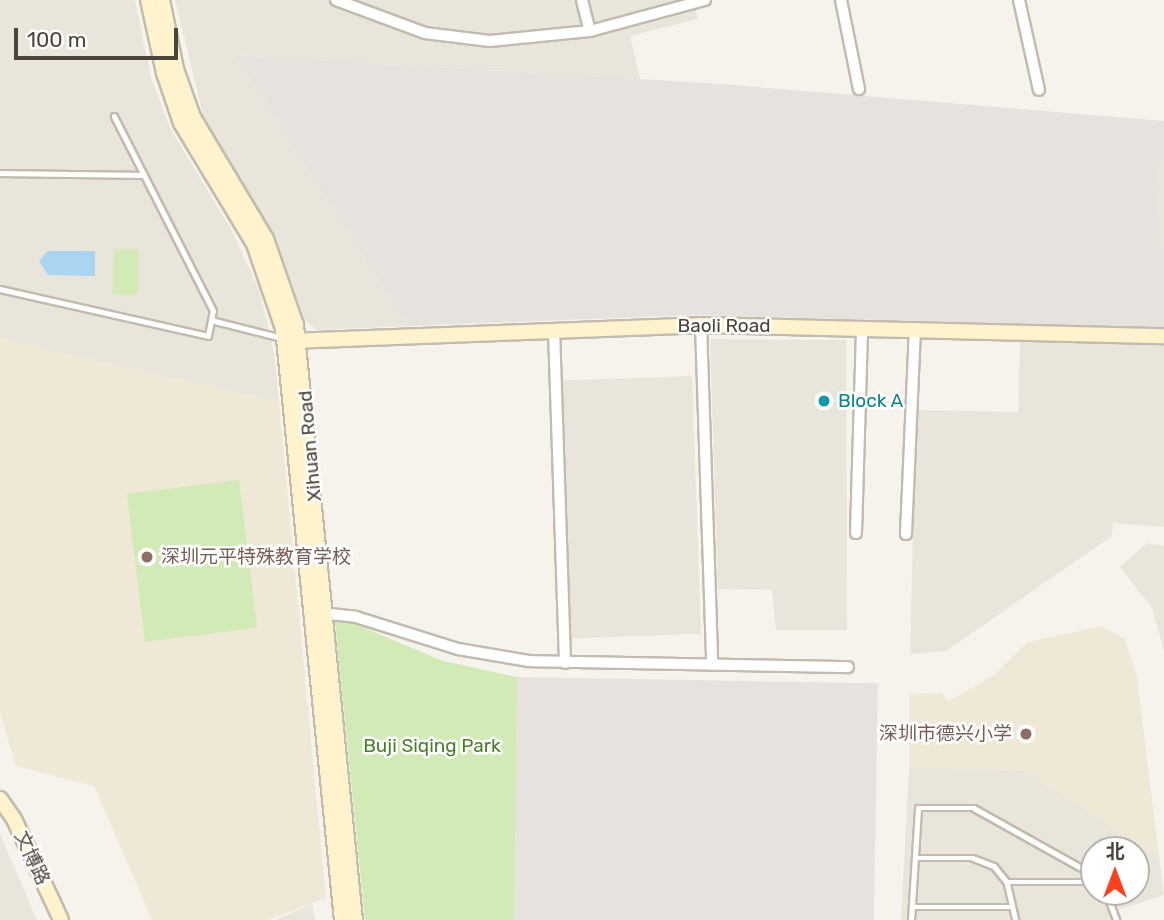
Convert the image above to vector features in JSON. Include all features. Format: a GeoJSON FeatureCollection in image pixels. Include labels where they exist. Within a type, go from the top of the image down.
{"type":"FeatureCollection","features":[{"type":"Feature","properties":{"kind":"main road","name":"Xihuan Road"},"geometry":{"type":"LineString","coordinates":[[148,0],[160,61],[181,122],[254,244],[292,341]]}},
{"type":"Feature","properties":{"kind":"main road","name":"Xihuan Road"},"geometry":{"type":"LineString","coordinates":[[162,0],[176,69],[193,117],[275,259],[292,341],[319,613],[355,920]]}},
{"type":"Feature","properties":{"kind":"main road","name":"Baoli Road"},"geometry":{"type":"LineString","coordinates":[[292,341],[701,325],[1164,336]]}},
{"type":"Feature","properties":{"kind":"main road","name":"Xihuan Road"},"geometry":{"type":"LineString","coordinates":[[319,613],[342,920]]}},
{"type":"Feature","properties":{"kind":"main road","name":"文博路"},"geometry":{"type":"LineString","coordinates":[[0,799],[14,819],[61,920]]}},
{"type":"Feature","properties":{"kind":"street"},"geometry":{"type":"LineString","coordinates":[[336,0],[393,24],[457,38],[522,41],[590,31],[705,0]]}},
{"type":"Feature","properties":{"kind":"street"},"geometry":{"type":"LineString","coordinates":[[582,0],[590,31]]}},
{"type":"Feature","properties":{"kind":"street"},"geometry":{"type":"LineString","coordinates":[[841,0],[859,89]]}},
{"type":"Feature","properties":{"kind":"street"},"geometry":{"type":"LineString","coordinates":[[1019,0],[1038,90]]}},
{"type":"Feature","properties":{"kind":"street"},"geometry":{"type":"LineString","coordinates":[[701,325],[712,665]]}},
{"type":"Feature","properties":{"kind":"street"},"geometry":{"type":"LineString","coordinates":[[856,533],[862,327]]}},
{"type":"Feature","properties":{"kind":"street"},"geometry":{"type":"LineString","coordinates":[[906,534],[915,328]]}},
{"type":"Feature","properties":{"kind":"street"},"geometry":{"type":"LineString","coordinates":[[554,330],[565,663]]}},
{"type":"Feature","properties":{"kind":"street"},"geometry":{"type":"LineString","coordinates":[[319,613],[356,617],[458,649],[565,663],[848,667]]}},
{"type":"Feature","properties":{"kind":"lane"},"geometry":{"type":"LineString","coordinates":[[0,289],[208,336],[213,311],[114,117]]}},
{"type":"Feature","properties":{"kind":"lane"},"geometry":{"type":"LineString","coordinates":[[0,173],[144,175]]}},
{"type":"Feature","properties":{"kind":"lane"},"geometry":{"type":"LineString","coordinates":[[211,320],[292,341]]}},
{"type":"Feature","properties":{"kind":"lane"},"geometry":{"type":"LineString","coordinates":[[911,920],[918,808],[974,808],[1080,867]]}},
{"type":"Feature","properties":{"kind":"lane"},"geometry":{"type":"LineString","coordinates":[[915,858],[973,858],[994,866],[1007,882],[1016,920]]}},
{"type":"Feature","properties":{"kind":"lane"},"geometry":{"type":"LineString","coordinates":[[1007,882],[1080,882]]}},
{"type":"Feature","properties":{"kind":"lane"},"geometry":{"type":"LineString","coordinates":[[912,907],[1013,907]]}},
{"type":"Feature","properties":{"kind":"shaded area"},"geometry":{"type":"Polygon","coordinates":[[[0,0],[135,0],[151,77],[170,128],[232,231],[259,290],[274,352],[279,402],[0,339],[0,0]]]}},
{"type":"Feature","properties":{"kind":"shaded area"},"geometry":{"type":"Polygon","coordinates":[[[175,0],[693,0],[698,19],[630,36],[640,79],[235,55],[408,326],[316,330],[301,316],[276,244],[203,115],[175,0]]]}},
{"type":"Feature","properties":{"kind":"shaded area"},"geometry":{"type":"Polygon","coordinates":[[[235,55],[721,84],[1164,121],[1164,159],[1158,159],[1155,247],[1164,248],[1164,328],[695,315],[408,326],[235,55]]]}},
{"type":"Feature","properties":{"kind":"shaded area"},"geometry":{"type":"Polygon","coordinates":[[[1158,159],[1164,159],[1164,248],[1155,248],[1158,159]]]}},
{"type":"Feature","properties":{"kind":"shaded area","name":"深圳元平特殊教育学校"},"geometry":{"type":"Polygon","coordinates":[[[0,339],[279,402],[326,898],[268,920],[152,920],[94,786],[16,766],[0,712],[0,339]]]}},
{"type":"Feature","properties":{"kind":"shaded area"},"geometry":{"type":"Polygon","coordinates":[[[710,339],[846,340],[847,630],[776,630],[772,590],[718,589],[710,339]]]}},
{"type":"Feature","properties":{"kind":"shaded area"},"geometry":{"type":"Polygon","coordinates":[[[1020,340],[1164,344],[1164,527],[1113,523],[1112,536],[946,651],[910,654],[916,410],[1018,412],[1020,340]]]}},
{"type":"Feature","properties":{"kind":"shaded area"},"geometry":{"type":"Polygon","coordinates":[[[692,376],[701,634],[571,638],[562,381],[692,376]]]}},
{"type":"Feature","properties":{"kind":"shaded area"},"geometry":{"type":"Polygon","coordinates":[[[1147,543],[1164,546],[1164,651],[1152,608],[1120,567],[1147,543]]]}},
{"type":"Feature","properties":{"kind":"shaded area","name":"深圳市德兴小学"},"geometry":{"type":"Polygon","coordinates":[[[1101,626],[1125,639],[1137,677],[1159,857],[1150,851],[1150,836],[1126,836],[1025,771],[909,768],[909,694],[941,693],[949,701],[993,676],[1028,642],[1101,626]]]}},
{"type":"Feature","properties":{"kind":"shaded area"},"geometry":{"type":"Polygon","coordinates":[[[517,677],[878,683],[874,920],[513,920],[517,677]]]}},
{"type":"Feature","properties":{"kind":"shaded area"},"geometry":{"type":"Polygon","coordinates":[[[909,768],[1025,771],[1126,836],[1080,836],[1080,906],[1130,906],[1118,910],[1122,920],[901,920],[909,768]]]}},
{"type":"Feature","properties":{"kind":"shaded area"},"geometry":{"type":"Polygon","coordinates":[[[0,834],[37,920],[0,920],[0,834]]]}},
{"type":"Feature","properties":{"kind":"shaded area"},"geometry":{"type":"Polygon","coordinates":[[[1150,851],[1159,857],[1164,895],[1150,900],[1150,851]]]}},
{"type":"Feature","properties":{"kind":"shaded area"},"geometry":{"type":"Polygon","coordinates":[[[312,904],[315,920],[276,920],[312,904]]]}},
{"type":"Feature","properties":{"kind":"green space"},"geometry":{"type":"Polygon","coordinates":[[[114,249],[139,250],[137,295],[112,294],[114,249]]]}},
{"type":"Feature","properties":{"kind":"green space"},"geometry":{"type":"Polygon","coordinates":[[[239,480],[257,628],[145,642],[127,494],[239,480]]]}},
{"type":"Feature","properties":{"kind":"green space","name":"Buji Siqing Park"},"geometry":{"type":"Polygon","coordinates":[[[335,622],[350,622],[443,661],[517,677],[514,920],[365,920],[335,622]]]}},
{"type":"Feature","properties":{"kind":"water"},"geometry":{"type":"Polygon","coordinates":[[[48,251],[95,251],[95,276],[48,275],[39,261],[48,251]]]}},
{"type":"Feature","properties":{"kind":"place","name":"Block A"},"geometry":{"type":"Point","coordinates":[824,401]}},
{"type":"Feature","properties":{"kind":"place","name":"深圳元平特殊教育学校"},"geometry":{"type":"Point","coordinates":[147,557]}},
{"type":"Feature","properties":{"kind":"place","name":"深圳市德兴小学"},"geometry":{"type":"Point","coordinates":[1026,734]}}]}
